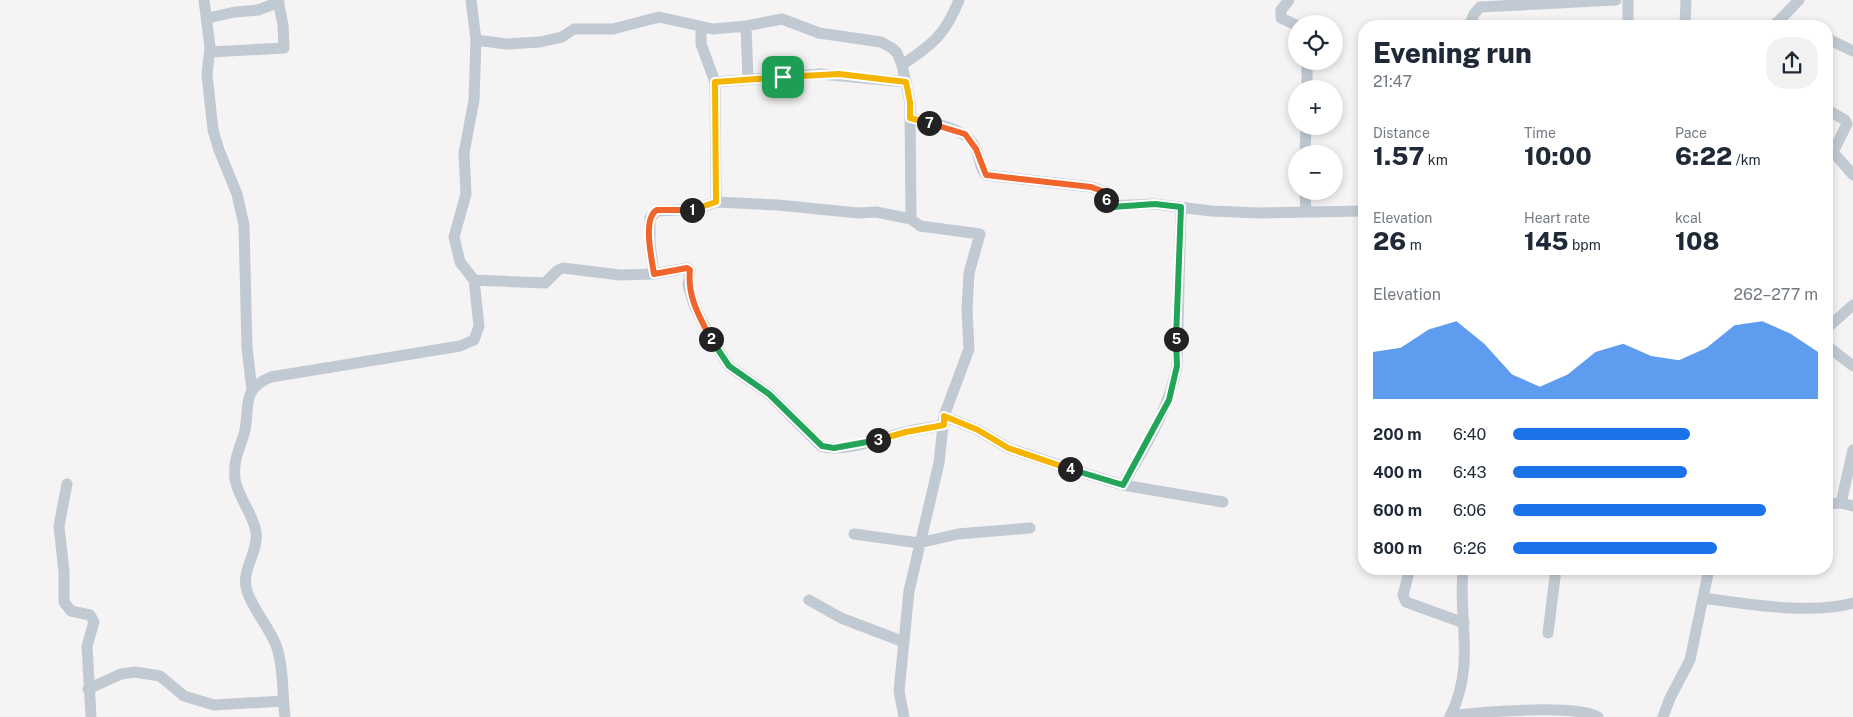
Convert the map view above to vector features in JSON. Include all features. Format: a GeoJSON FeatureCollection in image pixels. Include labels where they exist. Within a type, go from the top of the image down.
{"type":"FeatureCollection","features":[{"type":"Feature","properties":{"kind":"street"},"geometry":{"type":"LineString","coordinates":[[204,0],[208,18],[210,52],[207,75],[213,130],[219,150],[238,194],[244,225],[246,348],[252,390],[246,407],[244,432],[234,459],[238,490],[256,532],[246,576],[247,591],[271,634],[279,655],[285,717]]}},
{"type":"Feature","properties":{"kind":"street"},"geometry":{"type":"LineString","coordinates":[[252,390],[262,381],[271,377],[469,344],[478,334],[479,326],[474,280],[460,262],[454,237],[466,194],[464,153],[474,100],[476,40],[471,0]]}},
{"type":"Feature","properties":{"kind":"street"},"geometry":{"type":"LineString","coordinates":[[902,64],[939,37],[954,16],[960,0]]}},
{"type":"Feature","properties":{"kind":"street"},"geometry":{"type":"LineString","coordinates":[[1288,21],[1281,18],[1281,10],[1289,0]]}},
{"type":"Feature","properties":{"kind":"street"},"geometry":{"type":"LineString","coordinates":[[1472,20],[1480,8],[1487,6],[1616,0]]}},
{"type":"Feature","properties":{"kind":"street"},"geometry":{"type":"LineString","coordinates":[[1628,0],[1628,20]]}},
{"type":"Feature","properties":{"kind":"street"},"geometry":{"type":"LineString","coordinates":[[1685,20],[1686,0]]}},
{"type":"Feature","properties":{"kind":"street"},"geometry":{"type":"LineString","coordinates":[[1779,20],[1799,0]]}},
{"type":"Feature","properties":{"kind":"street"},"geometry":{"type":"LineString","coordinates":[[208,18],[236,12],[258,10],[278,1],[283,25],[284,48],[210,52]]}},
{"type":"Feature","properties":{"kind":"street"},"geometry":{"type":"LineString","coordinates":[[476,40],[506,44],[540,42],[562,37],[574,28],[613,29],[652,17],[713,29],[746,26],[782,19],[819,33],[882,42],[892,48],[902,64],[910,102],[911,219]]}},
{"type":"Feature","properties":{"kind":"street"},"geometry":{"type":"LineString","coordinates":[[701,26],[701,44],[715,82],[716,202]]}},
{"type":"Feature","properties":{"kind":"street"},"geometry":{"type":"LineString","coordinates":[[746,26],[748,79]]}},
{"type":"Feature","properties":{"kind":"street"},"geometry":{"type":"LineString","coordinates":[[1833,41],[1853,50]]}},
{"type":"Feature","properties":{"kind":"street"},"geometry":{"type":"LineString","coordinates":[[715,82],[820,74],[906,82]]}},
{"type":"Feature","properties":{"kind":"street"},"geometry":{"type":"LineString","coordinates":[[1833,113],[1845,120],[1847,124],[1833,152],[1853,176]]}},
{"type":"Feature","properties":{"kind":"street"},"geometry":{"type":"LineString","coordinates":[[910,118],[965,134],[976,149],[986,175],[1091,187],[1105,192],[1106,206],[1155,204],[1211,211],[1358,211]]}},
{"type":"Feature","properties":{"kind":"street"},"geometry":{"type":"LineString","coordinates":[[1305,200],[1306,212]]}},
{"type":"Feature","properties":{"kind":"street"},"geometry":{"type":"LineString","coordinates":[[654,274],[650,244],[650,218],[653,213],[657,210],[697,210],[716,202],[778,205],[858,213],[876,212],[911,219],[920,226],[980,234],[968,280],[969,349],[944,420],[939,463],[909,591],[899,691],[904,717]]}},
{"type":"Feature","properties":{"kind":"street"},"geometry":{"type":"LineString","coordinates":[[1123,485],[1152,435],[1172,389],[1177,366],[1181,207]]}},
{"type":"Feature","properties":{"kind":"street"},"geometry":{"type":"LineString","coordinates":[[474,280],[545,283],[563,268],[620,275],[654,274],[687,268],[690,270],[688,284],[694,305],[711,339],[729,366],[769,394],[822,446],[834,448],[847,446],[906,432],[944,420],[978,430],[1008,448],[1123,485],[1223,502]]}},
{"type":"Feature","properties":{"kind":"street"},"geometry":{"type":"LineString","coordinates":[[1833,323],[1853,305]]}},
{"type":"Feature","properties":{"kind":"street"},"geometry":{"type":"LineString","coordinates":[[1833,350],[1853,366]]}},
{"type":"Feature","properties":{"kind":"street"},"geometry":{"type":"LineString","coordinates":[[1841,503],[1853,450]]}},
{"type":"Feature","properties":{"kind":"street"},"geometry":{"type":"LineString","coordinates":[[67,484],[59,526],[64,572],[63,598],[68,609],[74,613],[90,615],[94,622],[87,646],[91,717]]}},
{"type":"Feature","properties":{"kind":"street"},"geometry":{"type":"LineString","coordinates":[[1833,504],[1841,503],[1853,506]]}},
{"type":"Feature","properties":{"kind":"street"},"geometry":{"type":"LineString","coordinates":[[854,534],[920,543],[958,534],[1030,528]]}},
{"type":"Feature","properties":{"kind":"street"},"geometry":{"type":"LineString","coordinates":[[1463,575],[1461,600],[1466,653],[1465,670],[1450,717],[1561,710],[1582,711],[1598,717]]}},
{"type":"Feature","properties":{"kind":"street"},"geometry":{"type":"LineString","coordinates":[[1548,633],[1555,575]]}},
{"type":"Feature","properties":{"kind":"street"},"geometry":{"type":"LineString","coordinates":[[1663,717],[1670,698],[1690,660],[1708,575]]}},
{"type":"Feature","properties":{"kind":"street"},"geometry":{"type":"LineString","coordinates":[[1408,576],[1403,595],[1406,602],[1464,623]]}},
{"type":"Feature","properties":{"kind":"street"},"geometry":{"type":"LineString","coordinates":[[1703,598],[1772,606],[1821,607],[1853,603]]}},
{"type":"Feature","properties":{"kind":"street"},"geometry":{"type":"LineString","coordinates":[[809,600],[841,618],[904,642]]}},
{"type":"Feature","properties":{"kind":"street"},"geometry":{"type":"LineString","coordinates":[[88,689],[121,674],[135,672],[163,678],[184,696],[207,704],[224,705],[283,701]]}},
{"type":"Feature","properties":{"kind":"route"},"geometry":{"type":"LineString","coordinates":[[839,74],[906,82],[910,102],[910,118],[965,134],[972,141],[982,171],[986,175],[1091,187],[1105,192],[1106,206],[1112,207],[1155,204],[1181,207],[1176,345],[1177,366],[1169,400],[1152,435],[1123,485],[1008,448],[978,430],[944,416],[944,425],[906,432],[878,440],[828,448],[822,446],[814,436],[800,425],[769,394],[729,366],[711,339],[694,305],[688,284],[690,270],[687,268],[654,274],[650,244],[650,218],[657,210],[697,210],[716,202],[715,82],[783,77],[839,74]]}}]}
